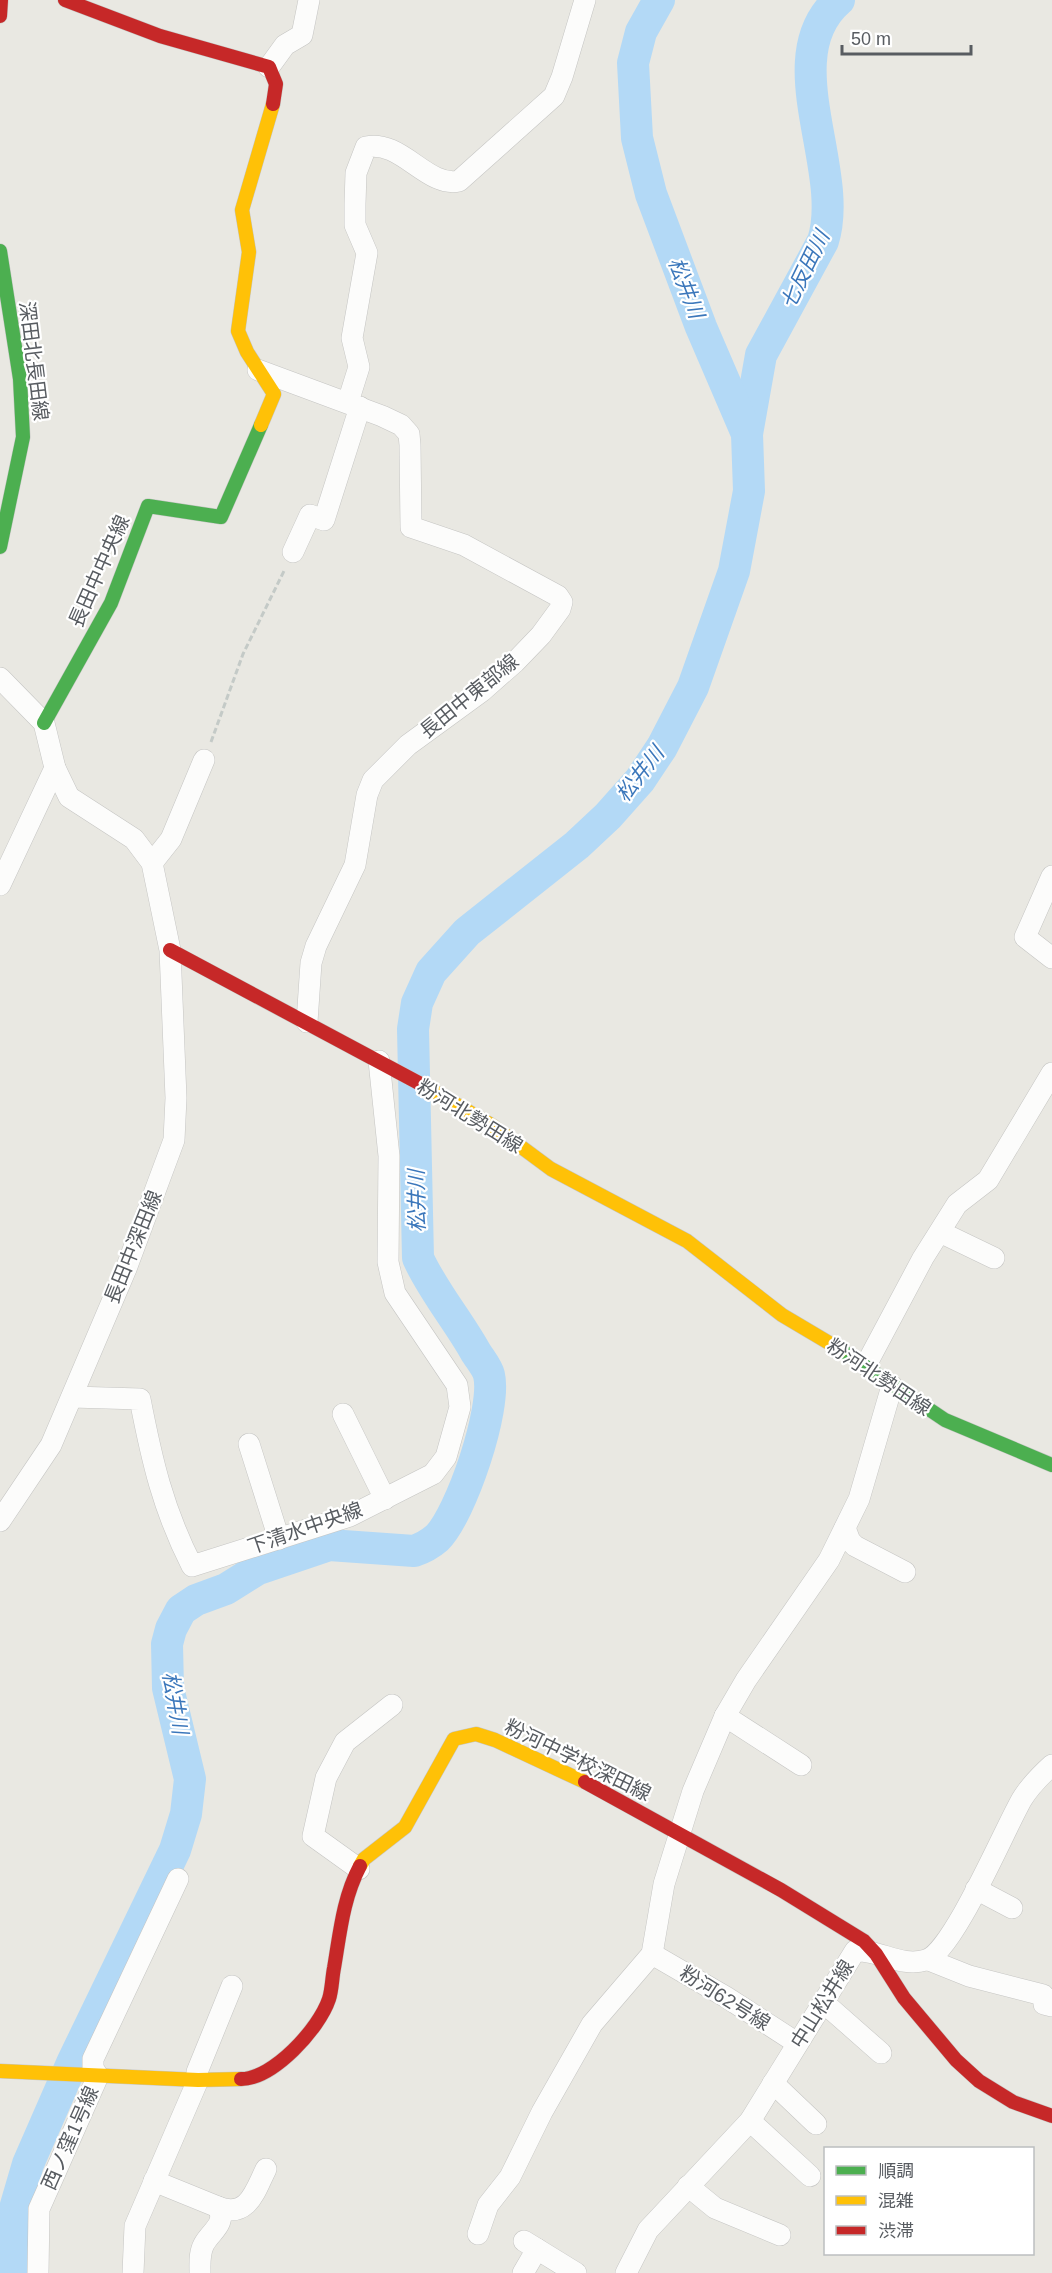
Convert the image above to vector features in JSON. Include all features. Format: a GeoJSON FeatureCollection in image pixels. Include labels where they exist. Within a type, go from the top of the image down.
{"type":"FeatureCollection","features":[{"type":"Feature","properties":{"kind":"street"},"geometry":{"type":"LineString","coordinates":[[0,16],[1,0]]}},
{"type":"Feature","properties":{"kind":"street"},"geometry":{"type":"LineString","coordinates":[[66,0],[160,36],[268,67],[285,45],[302,35],[309,0]]}},
{"type":"Feature","properties":{"kind":"street"},"geometry":{"type":"LineString","coordinates":[[293,552],[310,515],[324,520],[354,405],[359,367],[352,338],[367,253],[355,225],[356,173],[366,147],[387,147],[445,182],[459,181],[554,96],[562,78],[585,0]]}},
{"type":"Feature","properties":{"kind":"street","name":"長田中中央線"},"geometry":{"type":"LineString","coordinates":[[45,723],[111,603],[148,506],[221,517],[274,394],[258,370],[238,331],[249,252],[242,210],[276,95],[277,84],[268,67]]}},
{"type":"Feature","properties":{"kind":"street","name":"深田北長田線"},"geometry":{"type":"LineString","coordinates":[[0,251],[20,379],[23,437],[0,547]]}},
{"type":"Feature","properties":{"kind":"street","name":"長田中東部線"},"geometry":{"type":"LineString","coordinates":[[258,370],[401,425],[409,434],[411,527],[464,545],[558,596],[562,602],[560,609],[541,635],[514,662],[482,691],[408,745],[373,780],[367,795],[355,865],[310,963],[307,1022]]}},
{"type":"Feature","properties":{"kind":"street"},"geometry":{"type":"LineString","coordinates":[[0,678],[45,723],[55,768],[69,797],[134,839],[152,862],[170,950]]}},
{"type":"Feature","properties":{"kind":"street"},"geometry":{"type":"LineString","coordinates":[[152,862],[171,839],[204,760]]}},
{"type":"Feature","properties":{"kind":"street"},"geometry":{"type":"LineString","coordinates":[[0,885],[55,768]]}},
{"type":"Feature","properties":{"kind":"street"},"geometry":{"type":"LineString","coordinates":[[1052,876],[1025,937],[1052,958]]}},
{"type":"Feature","properties":{"kind":"street","name":"粉河北勢田線"},"geometry":{"type":"LineString","coordinates":[[170,950],[444,1097],[493,1126],[551,1169],[687,1241],[782,1315],[866,1365],[892,1386],[945,1420],[1052,1465]]}},
{"type":"Feature","properties":{"kind":"street","name":"長田中深田線"},"geometry":{"type":"LineString","coordinates":[[0,1521],[51,1444],[126,1269],[174,1140],[174,1009],[170,950]]}},
{"type":"Feature","properties":{"kind":"street","name":"下清水中央線"},"geometry":{"type":"LineString","coordinates":[[72,1397],[140,1399],[155,1473],[172,1528],[192,1566],[350,1516],[433,1474],[446,1457],[460,1407],[458,1385],[396,1293],[388,1262],[389,1156],[385,1064]]}},
{"type":"Feature","properties":{"kind":"street"},"geometry":{"type":"LineString","coordinates":[[866,1365],[957,1204],[988,1180],[1052,1073]]}},
{"type":"Feature","properties":{"kind":"street"},"geometry":{"type":"LineString","coordinates":[[940,1232],[994,1258]]}},
{"type":"Feature","properties":{"kind":"street"},"geometry":{"type":"LineString","coordinates":[[478,2234],[488,2205],[510,2177],[542,2112],[592,2024],[652,1954],[664,1884],[693,1791],[725,1716],[746,1680],[829,1560],[845,1528],[869,1473],[879,1423],[892,1386]]}},
{"type":"Feature","properties":{"kind":"street"},"geometry":{"type":"LineString","coordinates":[[343,1414],[385,1498]]}},
{"type":"Feature","properties":{"kind":"street"},"geometry":{"type":"LineString","coordinates":[[249,1444],[279,1539]]}},
{"type":"Feature","properties":{"kind":"street"},"geometry":{"type":"LineString","coordinates":[[845,1528],[850,1541],[855,1546],[905,1572]]}},
{"type":"Feature","properties":{"kind":"street"},"geometry":{"type":"LineString","coordinates":[[359,1869],[313,1836],[326,1778],[345,1742],[392,1705]]}},
{"type":"Feature","properties":{"kind":"street"},"geometry":{"type":"LineString","coordinates":[[725,1716],[801,1765]]}},
{"type":"Feature","properties":{"kind":"street","name":"粉河中学校深田線"},"geometry":{"type":"LineString","coordinates":[[0,2072],[198,2080],[248,2079],[266,2073],[289,2054],[314,2024],[329,2000],[343,1911],[364,1859],[405,1827],[454,1739],[476,1734],[495,1740],[575,1777],[681,1834],[864,1941],[876,1954],[904,1998],[956,2060],[979,2082],[1013,2102],[1052,2116]]}},
{"type":"Feature","properties":{"kind":"street"},"geometry":{"type":"LineString","coordinates":[[929,1960],[951,1934],[1022,1799],[1052,1765]]}},
{"type":"Feature","properties":{"kind":"street","name":"西ノ窪1号線"},"geometry":{"type":"LineString","coordinates":[[38,2273],[39,2209],[93,2068],[93,2059],[178,1879]]}},
{"type":"Feature","properties":{"kind":"street"},"geometry":{"type":"LineString","coordinates":[[976,1889],[1012,1908]]}},
{"type":"Feature","properties":{"kind":"street","name":"中山松井線"},"geometry":{"type":"LineString","coordinates":[[626,2273],[648,2230],[750,2121],[855,1951],[865,1950],[915,1962],[929,1960],[969,1976],[1043,1995],[1048,2005]]}},
{"type":"Feature","properties":{"kind":"street","name":"粉河62号線"},"geometry":{"type":"LineString","coordinates":[[652,1954],[726,1997],[797,2043]]}},
{"type":"Feature","properties":{"kind":"street"},"geometry":{"type":"LineString","coordinates":[[133,2273],[135,2226],[198,2080],[197,2072],[232,1986]]}},
{"type":"Feature","properties":{"kind":"street"},"geometry":{"type":"LineString","coordinates":[[823,2002],[881,2053]]}},
{"type":"Feature","properties":{"kind":"street"},"geometry":{"type":"LineString","coordinates":[[773,2083],[816,2124]]}},
{"type":"Feature","properties":{"kind":"street"},"geometry":{"type":"LineString","coordinates":[[750,2121],[810,2176]]}},
{"type":"Feature","properties":{"kind":"street"},"geometry":{"type":"LineString","coordinates":[[154,2181],[228,2211],[240,2209],[249,2203],[266,2169]]}},
{"type":"Feature","properties":{"kind":"street"},"geometry":{"type":"LineString","coordinates":[[688,2186],[715,2208],[780,2235]]}},
{"type":"Feature","properties":{"kind":"street"},"geometry":{"type":"LineString","coordinates":[[200,2273],[204,2245],[221,2219],[218,2207]]}},
{"type":"Feature","properties":{"kind":"street"},"geometry":{"type":"LineString","coordinates":[[524,2273],[530,2245],[576,2273]]}},
{"type":"Feature","properties":{"kind":"path"},"geometry":{"type":"LineString","coordinates":[[204,760],[243,654],[293,552]]}},
{"type":"Feature","properties":{"kind":"waterway","name":"松井川"},"geometry":{"type":"LineString","coordinates":[[16,2273],[14,2212],[28,2164],[73,2061],[175,1850],[186,1814],[190,1779],[168,1688],[167,1644],[171,1629],[181,1610],[196,1600],[226,1589],[258,1569],[329,1545],[414,1551],[429,1544],[437,1538],[456,1507],[475,1460],[488,1411],[489,1375],[418,1258],[413,1029],[417,1003],[431,972],[467,932],[577,845],[608,816],[640,780],[662,747],[693,687],[734,571],[749,491],[747,434],[701,327],[651,194],[637,138],[633,63],[641,32],[659,0]]}},
{"type":"Feature","properties":{"kind":"waterway","name":"七反田川"},"geometry":{"type":"LineString","coordinates":[[747,434],[761,355],[823,241],[828,212],[826,181],[811,82],[812,52],[820,24],[839,0]]}},
{"type":"Feature","properties":{"kind":"traffic: fast"},"geometry":{"type":"LineString","coordinates":[[0,251],[20,379],[23,437],[0,547]]}},
{"type":"Feature","properties":{"kind":"traffic: fast"},"geometry":{"type":"LineString","coordinates":[[44,723],[111,603],[148,506],[221,517],[261,425]]}},
{"type":"Feature","properties":{"kind":"traffic: fast"},"geometry":{"type":"LineString","coordinates":[[841,1350],[945,1420],[1052,1465]]}},
{"type":"Feature","properties":{"kind":"traffic: slow"},"geometry":{"type":"LineString","coordinates":[[261,425],[274,394],[247,352],[238,331],[249,252],[242,210],[273,104]]}},
{"type":"Feature","properties":{"kind":"traffic: slow"},"geometry":{"type":"LineString","coordinates":[[430,1089],[493,1126],[551,1169],[687,1241],[782,1315],[841,1350]]}},
{"type":"Feature","properties":{"kind":"traffic: slow"},"geometry":{"type":"LineString","coordinates":[[360,1866],[364,1859],[405,1827],[454,1739],[476,1734],[495,1740],[585,1782]]}},
{"type":"Feature","properties":{"kind":"traffic: slow"},"geometry":{"type":"LineString","coordinates":[[0,2071],[198,2080],[241,2079]]}},
{"type":"Feature","properties":{"kind":"traffic: jam"},"geometry":{"type":"LineString","coordinates":[[0,16],[1,0]]}},
{"type":"Feature","properties":{"kind":"traffic: jam"},"geometry":{"type":"LineString","coordinates":[[65,0],[160,36],[269,67],[276,84],[273,104]]}},
{"type":"Feature","properties":{"kind":"traffic: jam"},"geometry":{"type":"LineString","coordinates":[[170,950],[430,1089]]}},
{"type":"Feature","properties":{"kind":"traffic: jam"},"geometry":{"type":"LineString","coordinates":[[585,1782],[781,1890],[864,1941],[876,1954],[904,1998],[956,2060],[979,2081],[1013,2102],[1052,2116]]}},
{"type":"Feature","properties":{"kind":"traffic: jam"},"geometry":{"type":"LineString","coordinates":[[241,2079],[254,2077],[280,2062],[305,2037],[324,2011],[331,1992],[346,1903],[360,1866]]}}]}
